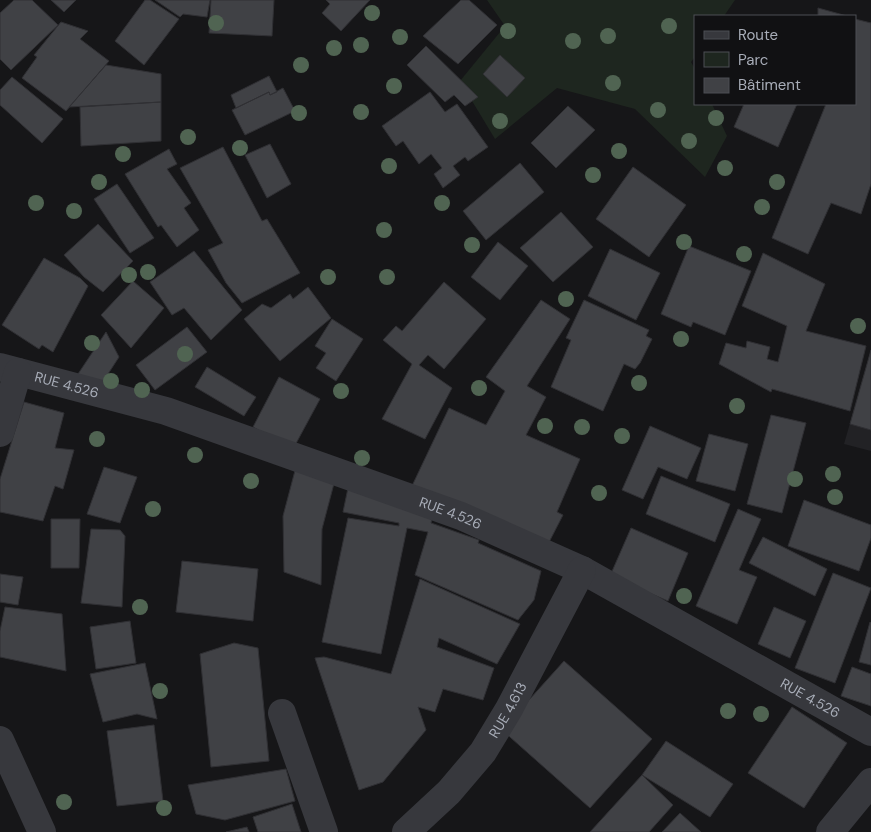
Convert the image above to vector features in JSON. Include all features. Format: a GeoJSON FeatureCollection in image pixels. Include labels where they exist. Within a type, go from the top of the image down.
{"type":"FeatureCollection","features":[{"type":"Feature","properties":{"kind":"street"},"geometry":{"type":"LineString","coordinates":[[0,433],[9,370]]}},
{"type":"Feature","properties":{"kind":"street","name":"RUE 4.526"},"geometry":{"type":"LineString","coordinates":[[9,370],[166,411],[462,516],[582,570],[871,732]]}},
{"type":"Feature","properties":{"kind":"street","name":"RUE 4.613"},"geometry":{"type":"LineString","coordinates":[[406,832],[449,792],[482,752],[509,709],[582,570]]}},
{"type":"Feature","properties":{"kind":"street"},"geometry":{"type":"LineString","coordinates":[[282,713],[324,832]]}},
{"type":"Feature","properties":{"kind":"street"},"geometry":{"type":"LineString","coordinates":[[0,740],[42,832]]}},
{"type":"Feature","properties":{"kind":"street"},"geometry":{"type":"LineString","coordinates":[[830,832],[871,782]]}},
{"type":"Feature","properties":{"kind":"shaded area"},"geometry":{"type":"Polygon","coordinates":[[[871,350],[871,451],[844,444],[871,350]]]}},
{"type":"Feature","properties":{"kind":"green space"},"geometry":{"type":"Polygon","coordinates":[[[487,0],[735,0],[725,15],[694,15],[694,58],[691,62],[694,67],[694,105],[712,105],[727,136],[705,177],[635,109],[557,88],[495,139],[460,81],[505,26],[487,0]]]}},
{"type":"Feature","properties":{"kind":"building"},"geometry":{"type":"Polygon","coordinates":[[[14,0],[32,0],[58,25],[11,70],[0,59],[0,13],[14,0]]]}},
{"type":"Feature","properties":{"kind":"building"},"geometry":{"type":"Polygon","coordinates":[[[51,0],[76,0],[64,12],[51,0]]]}},
{"type":"Feature","properties":{"kind":"building"},"geometry":{"type":"Polygon","coordinates":[[[145,0],[150,0],[179,19],[144,65],[115,41],[145,0]]]}},
{"type":"Feature","properties":{"kind":"building"},"geometry":{"type":"Polygon","coordinates":[[[155,0],[210,0],[207,17],[183,14],[180,17],[155,0]]]}},
{"type":"Feature","properties":{"kind":"building"},"geometry":{"type":"Polygon","coordinates":[[[211,0],[274,0],[272,36],[209,33],[211,0]]]}},
{"type":"Feature","properties":{"kind":"building"},"geometry":{"type":"Polygon","coordinates":[[[326,0],[370,0],[341,31],[322,13],[330,4],[326,0]]]}},
{"type":"Feature","properties":{"kind":"building"},"geometry":{"type":"Polygon","coordinates":[[[461,0],[469,0],[497,25],[458,64],[423,36],[461,0]]]}},
{"type":"Feature","properties":{"kind":"building"},"geometry":{"type":"Polygon","coordinates":[[[818,8],[843,15],[818,15],[818,8]]]}},
{"type":"Feature","properties":{"kind":"building"},"geometry":{"type":"Polygon","coordinates":[[[856,19],[871,23],[871,184],[861,214],[831,203],[808,254],[772,238],[826,105],[856,105],[856,19]]]}},
{"type":"Feature","properties":{"kind":"building"},"geometry":{"type":"Polygon","coordinates":[[[61,22],[88,31],[80,39],[109,61],[66,111],[22,78],[37,57],[34,55],[61,22]]]}},
{"type":"Feature","properties":{"kind":"building"},"geometry":{"type":"Polygon","coordinates":[[[426,46],[478,97],[465,106],[454,95],[445,102],[407,65],[426,46]]]}},
{"type":"Feature","properties":{"kind":"building"},"geometry":{"type":"Polygon","coordinates":[[[500,55],[525,78],[507,97],[483,74],[500,55]]]}},
{"type":"Feature","properties":{"kind":"building"},"geometry":{"type":"Polygon","coordinates":[[[106,65],[161,74],[161,102],[69,107],[106,65]]]}},
{"type":"Feature","properties":{"kind":"building"},"geometry":{"type":"Polygon","coordinates":[[[269,76],[277,92],[270,95],[269,92],[236,108],[231,95],[269,76]]]}},
{"type":"Feature","properties":{"kind":"building"},"geometry":{"type":"Polygon","coordinates":[[[12,77],[63,119],[42,143],[0,105],[0,90],[12,77]]]}},
{"type":"Feature","properties":{"kind":"building"},"geometry":{"type":"Polygon","coordinates":[[[283,88],[295,111],[245,135],[232,110],[269,92],[270,95],[283,88]]]}},
{"type":"Feature","properties":{"kind":"building"},"geometry":{"type":"Polygon","coordinates":[[[430,92],[445,112],[457,104],[488,147],[468,161],[465,157],[453,166],[460,175],[443,188],[434,174],[442,168],[431,154],[419,164],[403,141],[396,146],[382,126],[430,92]]]}},
{"type":"Feature","properties":{"kind":"building"},"geometry":{"type":"Polygon","coordinates":[[[161,102],[161,141],[81,146],[80,107],[161,102]]]}},
{"type":"Feature","properties":{"kind":"building"},"geometry":{"type":"Polygon","coordinates":[[[744,105],[797,105],[778,147],[734,127],[744,105]]]}},
{"type":"Feature","properties":{"kind":"building"},"geometry":{"type":"Polygon","coordinates":[[[568,106],[595,130],[556,168],[531,143],[568,106]]]}},
{"type":"Feature","properties":{"kind":"building"},"geometry":{"type":"Polygon","coordinates":[[[270,144],[291,184],[267,198],[245,155],[270,144]]]}},
{"type":"Feature","properties":{"kind":"building"},"geometry":{"type":"Polygon","coordinates":[[[223,147],[262,221],[267,219],[300,273],[242,303],[226,283],[208,250],[223,243],[180,168],[223,147]]]}},
{"type":"Feature","properties":{"kind":"building"},"geometry":{"type":"Polygon","coordinates":[[[169,149],[177,164],[167,169],[191,203],[184,208],[199,230],[177,247],[161,225],[158,227],[125,174],[169,149]]]}},
{"type":"Feature","properties":{"kind":"building"},"geometry":{"type":"Polygon","coordinates":[[[520,163],[544,192],[486,240],[463,211],[520,163]]]}},
{"type":"Feature","properties":{"kind":"building"},"geometry":{"type":"Polygon","coordinates":[[[633,167],[686,205],[649,257],[596,219],[633,167]]]}},
{"type":"Feature","properties":{"kind":"building"},"geometry":{"type":"Polygon","coordinates":[[[117,184],[154,238],[130,253],[94,199],[117,184]]]}},
{"type":"Feature","properties":{"kind":"building"},"geometry":{"type":"Polygon","coordinates":[[[561,212],[593,247],[553,282],[520,248],[561,212]]]}},
{"type":"Feature","properties":{"kind":"building"},"geometry":{"type":"Polygon","coordinates":[[[98,224],[133,261],[103,292],[84,277],[64,255],[98,224]]]}},
{"type":"Feature","properties":{"kind":"building"},"geometry":{"type":"Polygon","coordinates":[[[498,242],[528,266],[500,300],[471,277],[498,242]]]}},
{"type":"Feature","properties":{"kind":"building"},"geometry":{"type":"Polygon","coordinates":[[[689,246],[751,271],[725,335],[693,322],[691,327],[661,314],[689,246]]]}},
{"type":"Feature","properties":{"kind":"building"},"geometry":{"type":"Polygon","coordinates":[[[610,249],[660,273],[636,320],[588,296],[610,249]]]}},
{"type":"Feature","properties":{"kind":"building"},"geometry":{"type":"Polygon","coordinates":[[[194,251],[242,310],[211,340],[184,308],[172,315],[150,282],[194,251]]]}},
{"type":"Feature","properties":{"kind":"building"},"geometry":{"type":"Polygon","coordinates":[[[763,253],[825,284],[806,331],[866,346],[850,411],[772,389],[771,392],[719,364],[726,343],[746,348],[747,341],[770,347],[767,359],[778,362],[787,326],[742,306],[763,253]]]}},
{"type":"Feature","properties":{"kind":"building"},"geometry":{"type":"Polygon","coordinates":[[[44,258],[80,278],[88,286],[53,352],[42,345],[39,349],[2,325],[44,258]]]}},
{"type":"Feature","properties":{"kind":"building"},"geometry":{"type":"Polygon","coordinates":[[[133,281],[164,308],[131,348],[101,315],[133,281]]]}},
{"type":"Feature","properties":{"kind":"building"},"geometry":{"type":"Polygon","coordinates":[[[444,282],[486,319],[444,369],[428,355],[419,365],[452,388],[425,439],[382,419],[412,364],[383,340],[396,326],[402,331],[444,282]]]}},
{"type":"Feature","properties":{"kind":"building"},"geometry":{"type":"Polygon","coordinates":[[[308,287],[331,318],[280,361],[244,319],[262,304],[271,308],[290,294],[293,299],[308,287]]]}},
{"type":"Feature","properties":{"kind":"building"},"geometry":{"type":"Polygon","coordinates":[[[541,300],[570,319],[527,386],[546,397],[526,435],[580,459],[557,512],[563,515],[546,548],[411,488],[449,408],[486,425],[505,391],[486,377],[541,300]]]}},
{"type":"Feature","properties":{"kind":"building"},"geometry":{"type":"Polygon","coordinates":[[[584,300],[649,330],[646,336],[652,339],[635,369],[624,364],[603,411],[551,387],[571,340],[566,338],[584,300]]]}},
{"type":"Feature","properties":{"kind":"building"},"geometry":{"type":"Polygon","coordinates":[[[332,319],[363,339],[336,381],[316,368],[326,353],[315,346],[332,319]]]}},
{"type":"Feature","properties":{"kind":"building"},"geometry":{"type":"Polygon","coordinates":[[[187,327],[207,352],[155,390],[136,365],[187,327]]]}},
{"type":"Feature","properties":{"kind":"building"},"geometry":{"type":"Polygon","coordinates":[[[106,332],[119,357],[95,394],[74,380],[106,332]]]}},
{"type":"Feature","properties":{"kind":"building"},"geometry":{"type":"Polygon","coordinates":[[[871,350],[871,430],[850,424],[871,350]]]}},
{"type":"Feature","properties":{"kind":"building"},"geometry":{"type":"Polygon","coordinates":[[[207,367],[256,397],[244,416],[195,387],[207,367]]]}},
{"type":"Feature","properties":{"kind":"building"},"geometry":{"type":"Polygon","coordinates":[[[279,377],[320,399],[293,449],[253,427],[279,377]]]}},
{"type":"Feature","properties":{"kind":"building"},"geometry":{"type":"Polygon","coordinates":[[[24,402],[64,413],[55,448],[74,450],[63,489],[55,486],[43,521],[0,512],[0,479],[24,402]]]}},
{"type":"Feature","properties":{"kind":"building"},"geometry":{"type":"Polygon","coordinates":[[[771,415],[806,423],[782,513],[747,504],[771,415]]]}},
{"type":"Feature","properties":{"kind":"building"},"geometry":{"type":"Polygon","coordinates":[[[650,426],[701,448],[687,479],[658,467],[643,499],[622,490],[650,426]]]}},
{"type":"Feature","properties":{"kind":"building"},"geometry":{"type":"Polygon","coordinates":[[[709,434],[748,444],[735,491],[696,481],[709,434]]]}},
{"type":"Feature","properties":{"kind":"building"},"geometry":{"type":"Polygon","coordinates":[[[297,463],[336,476],[322,529],[321,585],[284,572],[283,516],[297,463]]]}},
{"type":"Feature","properties":{"kind":"building"},"geometry":{"type":"Polygon","coordinates":[[[104,467],[137,477],[120,523],[87,514],[104,467]]]}},
{"type":"Feature","properties":{"kind":"building"},"geometry":{"type":"Polygon","coordinates":[[[661,476],[730,504],[715,542],[646,514],[661,476]]]}},
{"type":"Feature","properties":{"kind":"building"},"geometry":{"type":"Polygon","coordinates":[[[348,488],[434,509],[431,523],[479,540],[478,543],[541,571],[534,600],[518,620],[415,575],[428,532],[407,528],[381,654],[322,642],[348,518],[399,526],[399,523],[343,512],[348,488]]]}},
{"type":"Feature","properties":{"kind":"building"},"geometry":{"type":"Polygon","coordinates":[[[804,500],[871,525],[871,538],[859,571],[788,546],[804,500]]]}},
{"type":"Feature","properties":{"kind":"building"},"geometry":{"type":"Polygon","coordinates":[[[738,509],[761,519],[739,570],[757,577],[737,624],[696,606],[738,509]]]}},
{"type":"Feature","properties":{"kind":"building"},"geometry":{"type":"Polygon","coordinates":[[[51,519],[80,519],[79,568],[51,568],[51,519]]]}},
{"type":"Feature","properties":{"kind":"building"},"geometry":{"type":"Polygon","coordinates":[[[631,528],[688,553],[668,601],[610,576],[631,528]]]}},
{"type":"Feature","properties":{"kind":"building"},"geometry":{"type":"Polygon","coordinates":[[[91,529],[120,530],[125,536],[122,607],[81,603],[91,529]]]}},
{"type":"Feature","properties":{"kind":"building"},"geometry":{"type":"Polygon","coordinates":[[[763,537],[827,569],[815,596],[749,563],[763,537]]]}},
{"type":"Feature","properties":{"kind":"building"},"geometry":{"type":"Polygon","coordinates":[[[182,561],[258,569],[253,621],[176,612],[182,561]]]}},
{"type":"Feature","properties":{"kind":"building"},"geometry":{"type":"Polygon","coordinates":[[[833,573],[871,588],[835,683],[795,668],[833,573]]]}},
{"type":"Feature","properties":{"kind":"building"},"geometry":{"type":"Polygon","coordinates":[[[0,574],[23,577],[18,605],[0,602],[0,574]]]}},
{"type":"Feature","properties":{"kind":"building"},"geometry":{"type":"Polygon","coordinates":[[[420,579],[520,624],[497,664],[439,638],[437,647],[494,668],[483,700],[443,689],[435,712],[418,707],[426,730],[383,782],[359,790],[315,658],[324,657],[391,674],[420,579]]]}},
{"type":"Feature","properties":{"kind":"building"},"geometry":{"type":"Polygon","coordinates":[[[5,607],[62,614],[66,671],[0,657],[0,631],[5,607]]]}},
{"type":"Feature","properties":{"kind":"building"},"geometry":{"type":"Polygon","coordinates":[[[774,607],[806,621],[790,658],[758,644],[774,607]]]}},
{"type":"Feature","properties":{"kind":"building"},"geometry":{"type":"Polygon","coordinates":[[[130,621],[136,663],[96,669],[90,627],[130,621]]]}},
{"type":"Feature","properties":{"kind":"building"},"geometry":{"type":"Polygon","coordinates":[[[871,623],[871,665],[859,662],[871,623]]]}},
{"type":"Feature","properties":{"kind":"building"},"geometry":{"type":"Polygon","coordinates":[[[234,643],[258,648],[269,761],[211,767],[200,654],[234,643]]]}},
{"type":"Feature","properties":{"kind":"building"},"geometry":{"type":"Polygon","coordinates":[[[564,661],[652,739],[590,808],[502,730],[564,661]]]}},
{"type":"Feature","properties":{"kind":"building"},"geometry":{"type":"Polygon","coordinates":[[[145,663],[157,719],[137,714],[103,722],[90,674],[145,663]]]}},
{"type":"Feature","properties":{"kind":"building"},"geometry":{"type":"Polygon","coordinates":[[[852,667],[871,674],[871,706],[841,696],[852,667]]]}},
{"type":"Feature","properties":{"kind":"building"},"geometry":{"type":"Polygon","coordinates":[[[792,707],[847,743],[804,808],[748,773],[792,707]]]}},
{"type":"Feature","properties":{"kind":"building"},"geometry":{"type":"Polygon","coordinates":[[[154,725],[163,801],[117,806],[107,731],[154,725]]]}},
{"type":"Feature","properties":{"kind":"building"},"geometry":{"type":"Polygon","coordinates":[[[666,741],[733,784],[710,817],[642,775],[666,741]]]}},
{"type":"Feature","properties":{"kind":"building"},"geometry":{"type":"Polygon","coordinates":[[[286,769],[295,801],[225,820],[196,814],[188,785],[286,769]]]}},
{"type":"Feature","properties":{"kind":"building"},"geometry":{"type":"Polygon","coordinates":[[[642,775],[673,805],[649,832],[590,832],[642,775]]]}},
{"type":"Feature","properties":{"kind":"building"},"geometry":{"type":"Polygon","coordinates":[[[292,804],[301,832],[258,832],[253,817],[292,804]]]}},
{"type":"Feature","properties":{"kind":"building"},"geometry":{"type":"Polygon","coordinates":[[[680,813],[701,832],[662,832],[680,813]]]}},
{"type":"Feature","properties":{"kind":"building"},"geometry":{"type":"Polygon","coordinates":[[[247,827],[249,832],[226,832],[247,827]]]}}]}
